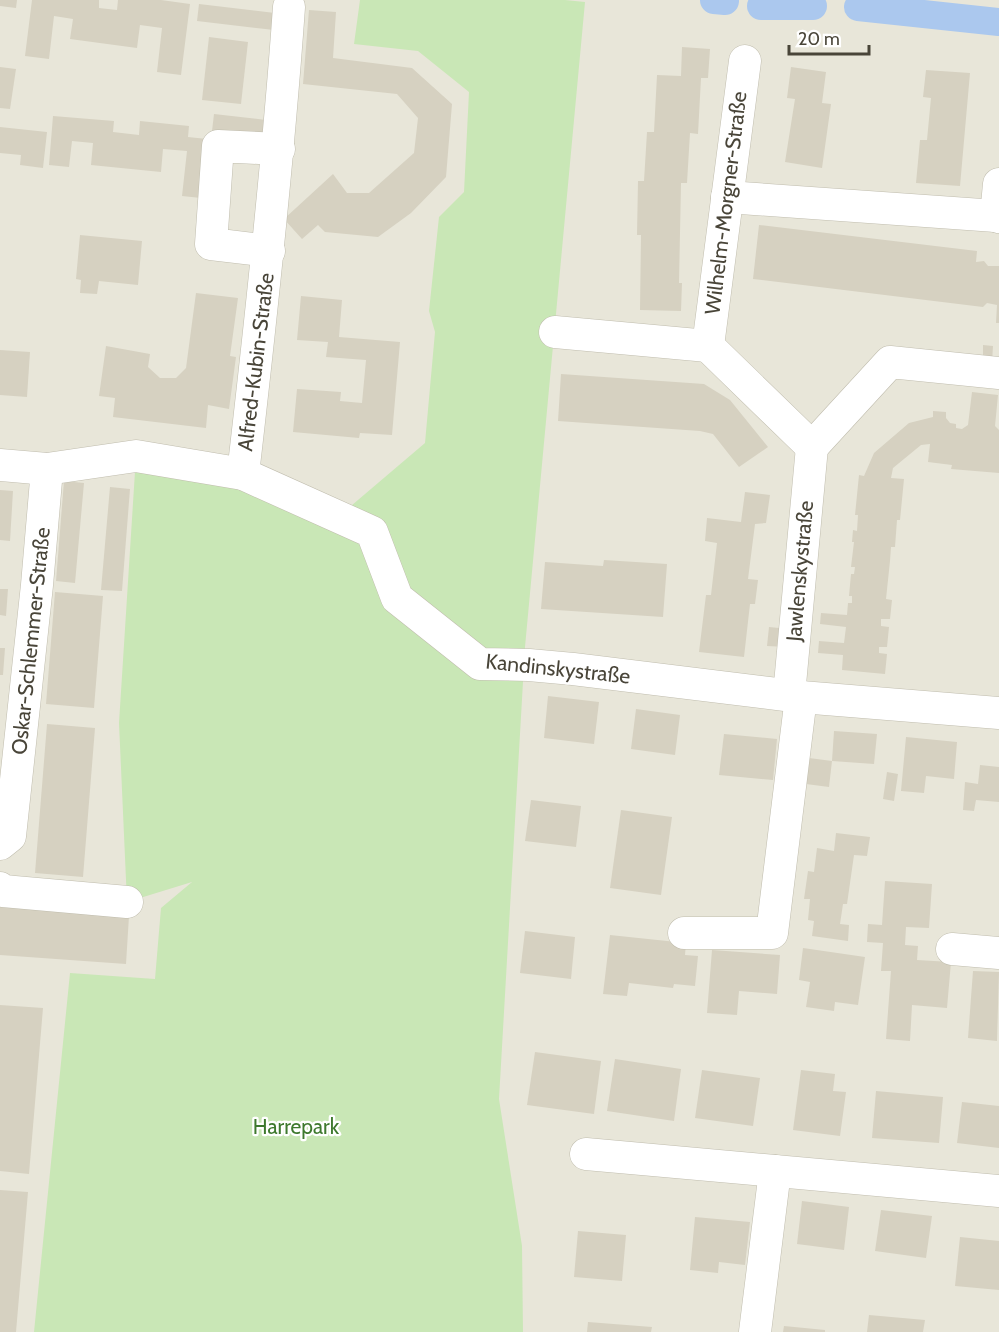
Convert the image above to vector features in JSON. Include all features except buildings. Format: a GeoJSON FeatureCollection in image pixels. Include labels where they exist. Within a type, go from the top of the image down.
{"type":"FeatureCollection","features":[{"type":"Feature","properties":{"kind":"street","name":"Alfred-Kubin-Straße"},"geometry":{"type":"LineString","coordinates":[[243,474],[269,251],[289,7]]}},
{"type":"Feature","properties":{"kind":"street","name":"Wilhelm-Morgner-Straße"},"geometry":{"type":"LineString","coordinates":[[708,346],[745,62]]}},
{"type":"Feature","properties":{"kind":"street","name":"Alfred-Kubin-Straße"},"geometry":{"type":"LineString","coordinates":[[269,251],[211,244],[218,146],[279,149]]}},
{"type":"Feature","properties":{"kind":"street"},"geometry":{"type":"LineString","coordinates":[[727,197],[998,216],[999,184]]}},
{"type":"Feature","properties":{"kind":"street","name":"Wilhelm-Morgner-Straße"},"geometry":{"type":"LineString","coordinates":[[555,332],[708,346],[812,447]]}},
{"type":"Feature","properties":{"kind":"street"},"geometry":{"type":"LineString","coordinates":[[812,447],[890,362],[999,373]]}},
{"type":"Feature","properties":{"kind":"street","name":"Jawlenskystraße"},"geometry":{"type":"LineString","coordinates":[[795,696],[812,447]]}},
{"type":"Feature","properties":{"kind":"street","name":"Kandinskystraße"},"geometry":{"type":"LineString","coordinates":[[0,465],[47,469],[136,456],[243,474],[372,532],[397,598],[480,664],[573,669],[795,696],[999,713]]}},
{"type":"Feature","properties":{"kind":"street","name":"Oskar-Schlemmer-Straße"},"geometry":{"type":"LineString","coordinates":[[0,844],[10,836],[47,469]]}},
{"type":"Feature","properties":{"kind":"street"},"geometry":{"type":"LineString","coordinates":[[684,933],[772,933],[795,696]]}},
{"type":"Feature","properties":{"kind":"street"},"geometry":{"type":"LineString","coordinates":[[0,888],[3,891],[127,902]]}},
{"type":"Feature","properties":{"kind":"street"},"geometry":{"type":"LineString","coordinates":[[952,950],[999,953]]}},
{"type":"Feature","properties":{"kind":"street"},"geometry":{"type":"LineString","coordinates":[[586,1154],[999,1191]]}},
{"type":"Feature","properties":{"kind":"street"},"geometry":{"type":"LineString","coordinates":[[755,1332],[775,1171]]}},
{"type":"Feature","properties":{"kind":"shaded area"},"geometry":{"type":"Polygon","coordinates":[[[0,0],[999,0],[999,1332],[0,1332],[0,0]]]}},
{"type":"Feature","properties":{"kind":"green space","name":"Harrepark"},"geometry":{"type":"Polygon","coordinates":[[[360,0],[565,0],[585,2],[525,647],[499,1099],[522,1246],[523,1332],[34,1332],[70,973],[155,979],[161,908],[192,882],[127,902],[119,723],[136,456],[338,517],[425,443],[435,332],[429,311],[439,217],[464,192],[469,92],[418,51],[354,44],[360,0]]]}},
{"type":"Feature","properties":{"kind":"waterway"},"geometry":{"type":"LineString","coordinates":[[714,0],[725,1]]}},
{"type":"Feature","properties":{"kind":"waterway"},"geometry":{"type":"LineString","coordinates":[[761,6],[813,6]]}},
{"type":"Feature","properties":{"kind":"waterway"},"geometry":{"type":"LineString","coordinates":[[858,7],[999,22]]}}]}
